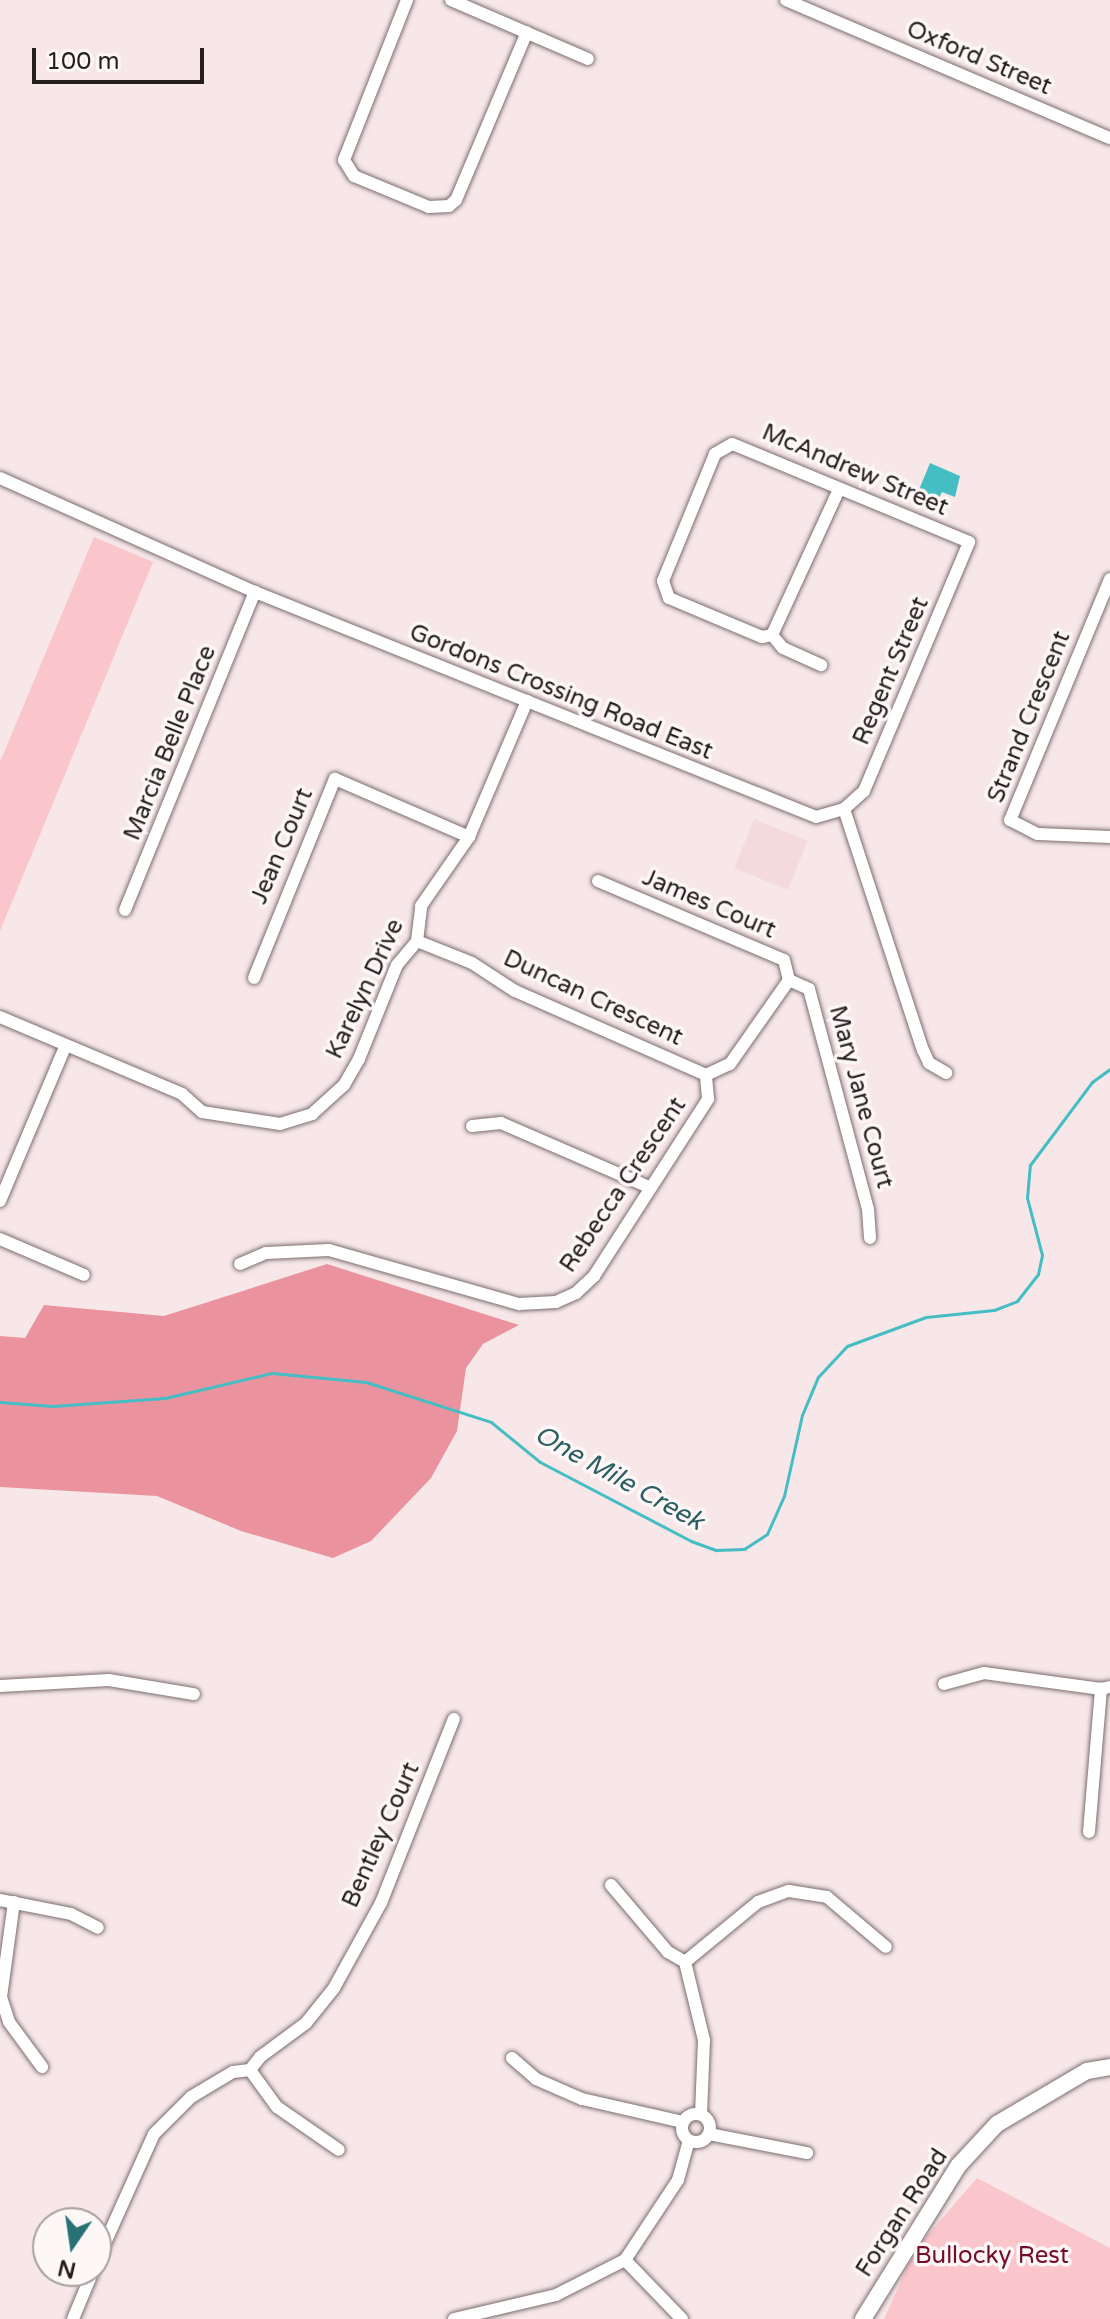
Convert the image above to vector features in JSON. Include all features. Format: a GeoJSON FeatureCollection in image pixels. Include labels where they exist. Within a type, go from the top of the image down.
{"type":"FeatureCollection","features":[{"type":"Feature","properties":{"kind":"street"},"geometry":{"type":"LineString","coordinates":[[407,0],[344,160],[354,176],[429,207],[456,200],[527,32]]}},
{"type":"Feature","properties":{"kind":"street"},"geometry":{"type":"LineString","coordinates":[[451,0],[588,59]]}},
{"type":"Feature","properties":{"kind":"street","name":"Oxford Street"},"geometry":{"type":"LineString","coordinates":[[786,0],[1110,138]]}},
{"type":"Feature","properties":{"kind":"street","name":"McAndrew Street"},"geometry":{"type":"LineString","coordinates":[[772,635],[762,637],[669,598],[664,575],[715,454],[724,446],[736,444],[969,542]]}},
{"type":"Feature","properties":{"kind":"street","name":"Gordons Crossing Road East"},"geometry":{"type":"LineString","coordinates":[[0,478],[255,592],[797,813],[821,817],[844,809]]}},
{"type":"Feature","properties":{"kind":"street"},"geometry":{"type":"LineString","coordinates":[[821,665],[783,648],[772,635],[781,625],[839,489]]}},
{"type":"Feature","properties":{"kind":"street","name":"Regent Street"},"geometry":{"type":"LineString","coordinates":[[844,809],[868,783],[969,542]]}},
{"type":"Feature","properties":{"kind":"street","name":"Strand Crescent"},"geometry":{"type":"LineString","coordinates":[[1110,579],[1010,820],[1038,834],[1110,837]]}},
{"type":"Feature","properties":{"kind":"street","name":"Marcia Belle Place"},"geometry":{"type":"LineString","coordinates":[[125,910],[255,592]]}},
{"type":"Feature","properties":{"kind":"street","name":"Karelyn Drive"},"geometry":{"type":"LineString","coordinates":[[0,1017],[182,1094],[202,1112],[280,1124],[312,1114],[344,1085],[397,965],[417,941],[421,906],[469,837],[527,701]]}},
{"type":"Feature","properties":{"kind":"street","name":"Jean Court"},"geometry":{"type":"LineString","coordinates":[[254,978],[335,779],[469,837]]}},
{"type":"Feature","properties":{"kind":"street"},"geometry":{"type":"LineString","coordinates":[[844,809],[923,1050],[929,1063],[946,1073]]}},
{"type":"Feature","properties":{"kind":"street","name":"James Court"},"geometry":{"type":"LineString","coordinates":[[598,881],[784,960],[789,980]]}},
{"type":"Feature","properties":{"kind":"street","name":"Duncan Crescent"},"geometry":{"type":"LineString","coordinates":[[417,941],[472,963],[515,991],[706,1075]]}},
{"type":"Feature","properties":{"kind":"street","name":"Rebecca Crescent"},"geometry":{"type":"LineString","coordinates":[[240,1264],[266,1253],[329,1250],[519,1304],[556,1302],[576,1293],[594,1276],[708,1099],[706,1075],[730,1064],[789,980]]}},
{"type":"Feature","properties":{"kind":"street","name":"Mary Jane Court"},"geometry":{"type":"LineString","coordinates":[[789,980],[809,989],[868,1209],[870,1238]]}},
{"type":"Feature","properties":{"kind":"street"},"geometry":{"type":"LineString","coordinates":[[0,1201],[65,1047]]}},
{"type":"Feature","properties":{"kind":"street"},"geometry":{"type":"LineString","coordinates":[[472,1126],[501,1123],[651,1188]]}},
{"type":"Feature","properties":{"kind":"street"},"geometry":{"type":"LineString","coordinates":[[0,1239],[84,1275]]}},
{"type":"Feature","properties":{"kind":"street"},"geometry":{"type":"LineString","coordinates":[[944,1684],[984,1673],[1106,1688],[1089,1832]]}},
{"type":"Feature","properties":{"kind":"street"},"geometry":{"type":"LineString","coordinates":[[0,1686],[109,1680],[194,1694]]}},
{"type":"Feature","properties":{"kind":"street","name":"Bentley Court"},"geometry":{"type":"LineString","coordinates":[[250,2070],[260,2057],[306,2023],[334,1988],[381,1903],[454,1719]]}},
{"type":"Feature","properties":{"kind":"street"},"geometry":{"type":"LineString","coordinates":[[611,1885],[668,1952],[685,1962],[704,2040],[701,2114]]}},
{"type":"Feature","properties":{"kind":"street"},"geometry":{"type":"LineString","coordinates":[[685,1962],[758,1902],[789,1891],[827,1897],[886,1947]]}},
{"type":"Feature","properties":{"kind":"street"},"geometry":{"type":"LineString","coordinates":[[0,1900],[71,1914],[98,1928]]}},
{"type":"Feature","properties":{"kind":"street"},"geometry":{"type":"LineString","coordinates":[[14,1902],[1,1997],[9,2022],[42,2067]]}},
{"type":"Feature","properties":{"kind":"street"},"geometry":{"type":"LineString","coordinates":[[512,2058],[536,2079],[582,2099],[683,2122],[701,2114]]}},
{"type":"Feature","properties":{"kind":"street","name":"Forgan Road"},"geometry":{"type":"LineString","coordinates":[[863,2319],[959,2165],[997,2124],[1087,2071],[1110,2067]]}},
{"type":"Feature","properties":{"kind":"street"},"geometry":{"type":"LineString","coordinates":[[112,2227],[154,2134],[191,2097],[233,2072],[250,2070],[277,2107],[339,2150]]}},
{"type":"Feature","properties":{"kind":"street"},"geometry":{"type":"LineString","coordinates":[[689,2140],[703,2140],[709,2134],[708,2120],[701,2114]]}},
{"type":"Feature","properties":{"kind":"street"},"geometry":{"type":"LineString","coordinates":[[454,2319],[556,2295],[625,2260],[678,2180],[689,2140],[683,2122]]}},
{"type":"Feature","properties":{"kind":"street"},"geometry":{"type":"LineString","coordinates":[[709,2134],[807,2153]]}},
{"type":"Feature","properties":{"kind":"street"},"geometry":{"type":"LineString","coordinates":[[625,2260],[682,2319]]}},
{"type":"Feature","properties":{"kind":"street"},"geometry":{"type":"LineString","coordinates":[[73,2319],[86,2287]]}},
{"type":"Feature","properties":{"kind":"shaded area"},"geometry":{"type":"Polygon","coordinates":[[[754,819],[808,841],[788,890],[734,868],[754,819]]]}},
{"type":"Feature","properties":{"kind":"shaded area"},"geometry":{"type":"Polygon","coordinates":[[[327,1264],[519,1325],[483,1344],[466,1368],[457,1431],[431,1478],[371,1541],[333,1558],[241,1531],[157,1496],[0,1487],[0,1336],[25,1338],[44,1305],[164,1316],[327,1264]]]}},
{"type":"Feature","properties":{"kind":"green space"},"geometry":{"type":"Polygon","coordinates":[[[94,537],[153,562],[0,931],[0,762],[94,537]]]}},
{"type":"Feature","properties":{"kind":"green space","name":"Bullocky Rest"},"geometry":{"type":"Polygon","coordinates":[[[977,2178],[1110,2248],[1110,2319],[884,2319],[915,2250],[977,2178]]]}},
{"type":"Feature","properties":{"kind":"water"},"geometry":{"type":"Polygon","coordinates":[[[930,463],[960,476],[955,497],[942,492],[939,498],[916,497],[930,463]]]}},
{"type":"Feature","properties":{"kind":"waterway","name":"One Mile Creek"},"geometry":{"type":"LineString","coordinates":[[0,1402],[53,1406],[165,1398],[272,1373],[366,1382],[491,1422],[540,1462],[691,1541],[716,1550],[744,1549],[767,1534],[784,1496],[802,1415],[818,1377],[847,1346],[926,1317],[994,1310],[1017,1301],[1038,1274],[1042,1255],[1027,1198],[1030,1165],[1092,1082],[1110,1069]]}}]}
